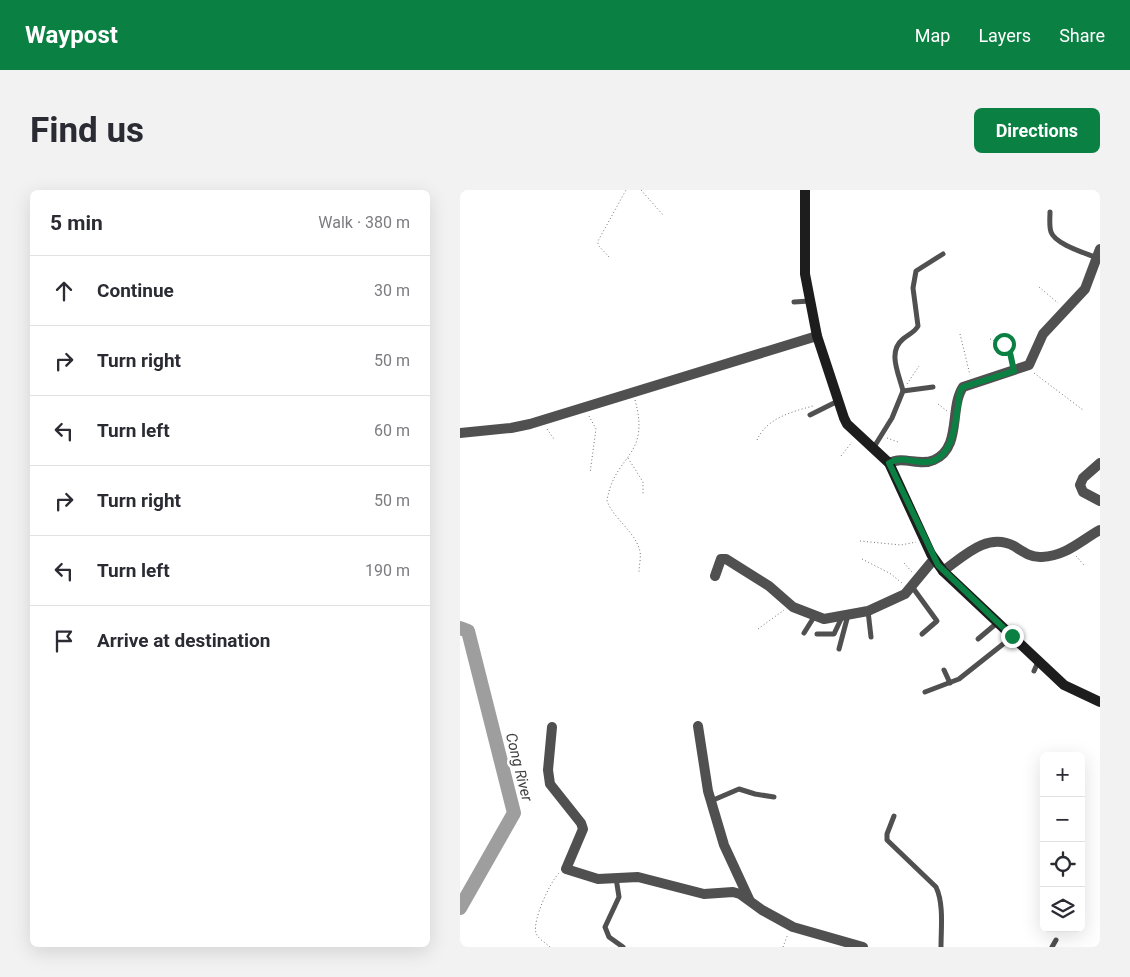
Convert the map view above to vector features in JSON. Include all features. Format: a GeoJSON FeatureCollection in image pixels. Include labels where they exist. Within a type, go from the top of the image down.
{"type":"FeatureCollection","features":[{"type":"Feature","properties":{"kind":"main road"},"geometry":{"type":"LineString","coordinates":[[805,190],[804,259],[810,301],[817,336],[847,424],[874,447],[889,463],[924,539],[934,559],[943,571],[1064,685],[1100,702]]}},
{"type":"Feature","properties":{"kind":"street"},"geometry":{"type":"LineString","coordinates":[[889,463],[901,459],[925,462],[942,455],[951,439],[960,391],[963,387],[972,382],[1026,367],[1034,359],[1043,334],[1084,289],[1098,253]]}},
{"type":"Feature","properties":{"kind":"street"},"geometry":{"type":"LineString","coordinates":[[460,433],[510,428],[541,420],[817,336]]}},
{"type":"Feature","properties":{"kind":"street"},"geometry":{"type":"LineString","coordinates":[[1100,463],[1083,478],[1080,485],[1083,492],[1100,501]]}},
{"type":"Feature","properties":{"kind":"street"},"geometry":{"type":"LineString","coordinates":[[943,571],[975,548],[998,540],[1036,557],[1072,550],[1098,534]]}},
{"type":"Feature","properties":{"kind":"street"},"geometry":{"type":"LineString","coordinates":[[715,576],[721,559],[726,559],[769,586],[790,605],[814,617],[824,619],[868,611],[911,590],[934,559]]}},
{"type":"Feature","properties":{"kind":"street"},"geometry":{"type":"LineString","coordinates":[[698,726],[711,801],[724,845],[750,900]]}},
{"type":"Feature","properties":{"kind":"street"},"geometry":{"type":"LineString","coordinates":[[552,727],[548,770],[550,784],[581,823],[583,829],[566,869],[591,877],[638,877],[704,894],[733,892],[750,900],[791,926],[863,947]]}},
{"type":"Feature","properties":{"kind":"lane"},"geometry":{"type":"LineString","coordinates":[[1050,212],[1052,236],[1060,242],[1098,253]]}},
{"type":"Feature","properties":{"kind":"lane"},"geometry":{"type":"LineString","coordinates":[[874,447],[882,436],[903,389],[894,356],[899,343],[916,330],[918,326],[913,276],[916,271],[943,254]]}},
{"type":"Feature","properties":{"kind":"lane"},"geometry":{"type":"LineString","coordinates":[[794,302],[810,301]]}},
{"type":"Feature","properties":{"kind":"lane"},"geometry":{"type":"LineString","coordinates":[[903,389],[933,387]]}},
{"type":"Feature","properties":{"kind":"lane"},"geometry":{"type":"LineString","coordinates":[[810,415],[838,400]]}},
{"type":"Feature","properties":{"kind":"lane"},"geometry":{"type":"LineString","coordinates":[[911,590],[937,621],[922,634]]}},
{"type":"Feature","properties":{"kind":"lane"},"geometry":{"type":"LineString","coordinates":[[868,611],[871,637]]}},
{"type":"Feature","properties":{"kind":"lane"},"geometry":{"type":"LineString","coordinates":[[817,634],[834,634],[845,616]]}},
{"type":"Feature","properties":{"kind":"lane"},"geometry":{"type":"LineString","coordinates":[[839,649],[845,616]]}},
{"type":"Feature","properties":{"kind":"lane"},"geometry":{"type":"LineString","coordinates":[[804,634],[814,617]]}},
{"type":"Feature","properties":{"kind":"lane"},"geometry":{"type":"LineString","coordinates":[[978,639],[998,622]]}},
{"type":"Feature","properties":{"kind":"lane"},"geometry":{"type":"LineString","coordinates":[[925,692],[950,683],[992,654],[1012,636]]}},
{"type":"Feature","properties":{"kind":"lane"},"geometry":{"type":"LineString","coordinates":[[1034,671],[1039,661]]}},
{"type":"Feature","properties":{"kind":"lane"},"geometry":{"type":"LineString","coordinates":[[944,670],[950,683]]}},
{"type":"Feature","properties":{"kind":"lane"},"geometry":{"type":"LineString","coordinates":[[711,801],[739,789],[774,797]]}},
{"type":"Feature","properties":{"kind":"lane"},"geometry":{"type":"LineString","coordinates":[[894,816],[887,834],[887,840],[936,887],[939,893],[942,947]]}},
{"type":"Feature","properties":{"kind":"lane"},"geometry":{"type":"LineString","coordinates":[[616,878],[619,897],[605,927],[609,937],[624,947]]}},
{"type":"Feature","properties":{"kind":"lane"},"geometry":{"type":"LineString","coordinates":[[1052,947],[1056,940]]}},
{"type":"Feature","properties":{"kind":"path"},"geometry":{"type":"LineString","coordinates":[[610,257],[598,245],[598,241],[626,190]]}},
{"type":"Feature","properties":{"kind":"path"},"geometry":{"type":"LineString","coordinates":[[641,190],[663,215]]}},
{"type":"Feature","properties":{"kind":"path"},"geometry":{"type":"LineString","coordinates":[[1039,287],[1066,310]]}},
{"type":"Feature","properties":{"kind":"path"},"geometry":{"type":"LineString","coordinates":[[960,334],[972,382]]}},
{"type":"Feature","properties":{"kind":"path"},"geometry":{"type":"LineString","coordinates":[[990,339],[1007,346],[1014,371]]}},
{"type":"Feature","properties":{"kind":"path"},"geometry":{"type":"LineString","coordinates":[[903,389],[916,373],[919,366]]}},
{"type":"Feature","properties":{"kind":"path"},"geometry":{"type":"LineString","coordinates":[[1026,367],[1083,410]]}},
{"type":"Feature","properties":{"kind":"path"},"geometry":{"type":"LineString","coordinates":[[632,392],[640,431],[638,441],[612,480],[607,501],[616,519],[638,546],[640,555],[639,572]]}},
{"type":"Feature","properties":{"kind":"path"},"geometry":{"type":"LineString","coordinates":[[757,440],[761,431],[770,423],[794,411],[814,405]]}},
{"type":"Feature","properties":{"kind":"path"},"geometry":{"type":"LineString","coordinates":[[583,408],[596,430],[590,473]]}},
{"type":"Feature","properties":{"kind":"path"},"geometry":{"type":"LineString","coordinates":[[541,420],[554,439]]}},
{"type":"Feature","properties":{"kind":"path"},"geometry":{"type":"LineString","coordinates":[[841,456],[858,433]]}},
{"type":"Feature","properties":{"kind":"path"},"geometry":{"type":"LineString","coordinates":[[882,436],[898,442]]}},
{"type":"Feature","properties":{"kind":"path"},"geometry":{"type":"LineString","coordinates":[[628,458],[643,482],[643,496]]}},
{"type":"Feature","properties":{"kind":"path"},"geometry":{"type":"LineString","coordinates":[[860,541],[901,545],[924,539]]}},
{"type":"Feature","properties":{"kind":"path"},"geometry":{"type":"LineString","coordinates":[[1072,550],[1084,565]]}},
{"type":"Feature","properties":{"kind":"path"},"geometry":{"type":"LineString","coordinates":[[862,559],[891,574],[911,590]]}},
{"type":"Feature","properties":{"kind":"path"},"geometry":{"type":"LineString","coordinates":[[758,629],[790,605]]}},
{"type":"Feature","properties":{"kind":"path"},"geometry":{"type":"LineString","coordinates":[[550,947],[540,938],[536,928],[549,888],[556,877],[566,869]]}},
{"type":"Feature","properties":{"kind":"path"},"geometry":{"type":"LineString","coordinates":[[783,947],[791,926]]}},
{"type":"Feature","properties":{"kind":"waterway","name":"Cong River"},"geometry":{"type":"LineString","coordinates":[[460,628],[468,631],[514,813],[460,908]]}},
{"type":"Feature","properties":{"kind":"route"},"geometry":{"type":"LineString","coordinates":[[1004,344],[1009,348],[1014,371],[967,384],[963,387],[960,391],[951,439],[948,448],[942,455],[934,460],[925,462],[895,459],[889,463],[931,554],[938,565],[1012,636]]}}]}
